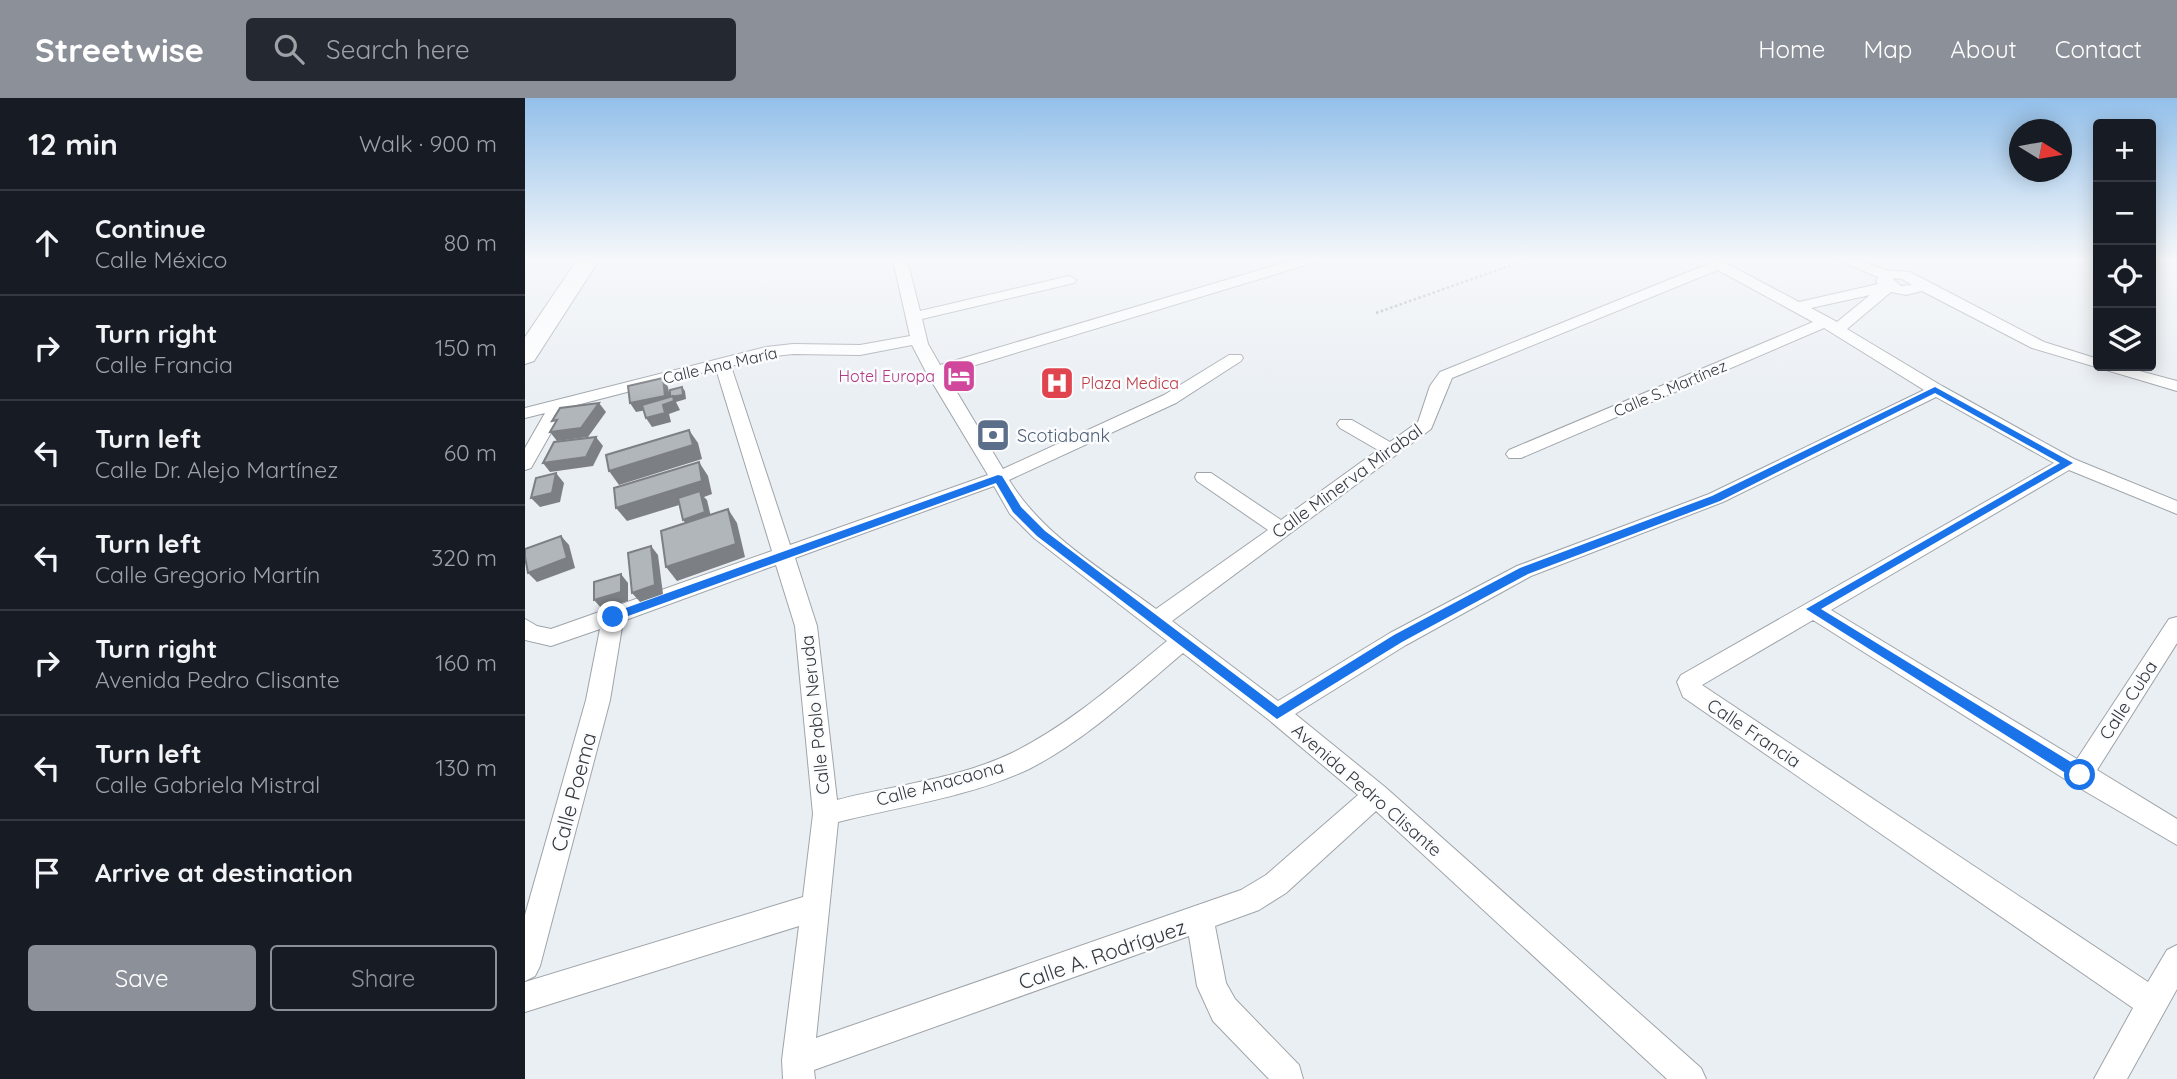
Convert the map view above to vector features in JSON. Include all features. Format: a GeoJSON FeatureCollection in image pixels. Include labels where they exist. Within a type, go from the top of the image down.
{"type":"FeatureCollection","features":[{"type":"Feature","properties":{"kind":"main road"},"geometry":{"type":"LineString","coordinates":[[525,356],[558,306]]}},
{"type":"Feature","properties":{"kind":"street","name":"Avenida Pedro Clisante"},"geometry":{"type":"LineString","coordinates":[[910,306],[917,339],[934,372],[1017,509],[1041,533],[1277,713],[1375,795],[1690,1079]]}},
{"type":"Feature","properties":{"kind":"street"},"geometry":{"type":"LineString","coordinates":[[912,317],[960,306]]}},
{"type":"Feature","properties":{"kind":"street"},"geometry":{"type":"LineString","coordinates":[[934,372],[1155,306]]}},
{"type":"Feature","properties":{"kind":"street","name":"Calle Minerva Mirabal"},"geometry":{"type":"LineString","coordinates":[[1156,621],[1392,451],[1429,420],[1437,386],[1446,375],[1610,306]]}},
{"type":"Feature","properties":{"kind":"street"},"geometry":{"type":"LineString","coordinates":[[1798,307],[1802,306]]}},
{"type":"Feature","properties":{"kind":"street","name":"Calle S. Martínez"},"geometry":{"type":"LineString","coordinates":[[1515,454],[1831,325],[1855,306]]}},
{"type":"Feature","properties":{"kind":"street"},"geometry":{"type":"LineString","coordinates":[[1962,306],[2038,345],[2093,362]]}},
{"type":"Feature","properties":{"kind":"street"},"geometry":{"type":"LineString","coordinates":[[1798,307],[1935,390],[2068,463],[2177,508]]}},
{"type":"Feature","properties":{"kind":"street","name":"Calle Ana María"},"geometry":{"type":"LineString","coordinates":[[525,413],[722,362],[780,350],[860,350],[917,339]]}},
{"type":"Feature","properties":{"kind":"street"},"geometry":{"type":"LineString","coordinates":[[525,627],[530,633],[551,638],[998,478],[1170,399],[1235,358]]}},
{"type":"Feature","properties":{"kind":"street","name":"Calle Pablo Neruda"},"geometry":{"type":"LineString","coordinates":[[722,362],[806,626],[826,814],[799,1070]]}},
{"type":"Feature","properties":{"kind":"street"},"geometry":{"type":"LineString","coordinates":[[2123,371],[2177,386]]}},
{"type":"Feature","properties":{"kind":"street"},"geometry":{"type":"LineString","coordinates":[[1277,713],[1398,639],[1524,571],[1716,498],[1935,390]]}},
{"type":"Feature","properties":{"kind":"street"},"geometry":{"type":"LineString","coordinates":[[525,464],[558,406]]}},
{"type":"Feature","properties":{"kind":"street"},"geometry":{"type":"LineString","coordinates":[[1346,424],[1392,451]]}},
{"type":"Feature","properties":{"kind":"street","name":"Calle Francia"},"geometry":{"type":"LineString","coordinates":[[2068,463],[1689,682],[1691,690],[2151,1002]]}},
{"type":"Feature","properties":{"kind":"street"},"geometry":{"type":"LineString","coordinates":[[1204,477],[1282,529]]}},
{"type":"Feature","properties":{"kind":"street"},"geometry":{"type":"LineString","coordinates":[[1812,609],[2177,833]]}},
{"type":"Feature","properties":{"kind":"street","name":"Calle Poema"},"geometry":{"type":"LineString","coordinates":[[525,966],[599,700],[613,617]]}},
{"type":"Feature","properties":{"kind":"street","name":"Calle Cuba"},"geometry":{"type":"LineString","coordinates":[[2080,775],[2177,625]]}},
{"type":"Feature","properties":{"kind":"street","name":"Calle Anacaona"},"geometry":{"type":"LineString","coordinates":[[826,814],[997,770],[1043,748],[1183,640]]}},
{"type":"Feature","properties":{"kind":"street","name":"Calle A. Rodríguez"},"geometry":{"type":"LineString","coordinates":[[799,1070],[1265,893],[1375,795]]}},
{"type":"Feature","properties":{"kind":"street"},"geometry":{"type":"LineString","coordinates":[[525,997],[815,907]]}},
{"type":"Feature","properties":{"kind":"street"},"geometry":{"type":"LineString","coordinates":[[1200,919],[1212,986],[1224,1010],[1289,1076]]}},
{"type":"Feature","properties":{"kind":"street"},"geometry":{"type":"LineString","coordinates":[[2110,1079],[2177,960]]}},
{"type":"Feature","properties":{"kind":"path"},"geometry":{"type":"LineString","coordinates":[[1376,313],[1396,306]]}},
{"type":"Feature","properties":{"kind":"building"},"geometry":{"type":"Polygon","coordinates":[[[663,378],[665,396],[630,403],[628,386],[663,378]]]}},
{"type":"Feature","properties":{"kind":"building"},"geometry":{"type":"Polygon","coordinates":[[[682,387],[683,395],[670,397],[670,390],[682,387]]]}},
{"type":"Feature","properties":{"kind":"building"},"geometry":{"type":"Polygon","coordinates":[[[673,396],[674,401],[663,405],[665,413],[646,418],[642,405],[673,396]]]}},
{"type":"Feature","properties":{"kind":"building"},"geometry":{"type":"Polygon","coordinates":[[[599,403],[581,428],[550,432],[557,420],[552,421],[560,408],[599,403]]]}},
{"type":"Feature","properties":{"kind":"building"},"geometry":{"type":"Polygon","coordinates":[[[689,430],[693,445],[609,471],[606,455],[689,430]]]}},
{"type":"Feature","properties":{"kind":"building"},"geometry":{"type":"Polygon","coordinates":[[[596,437],[586,457],[543,463],[554,442],[596,437]]]}},
{"type":"Feature","properties":{"kind":"building"},"geometry":{"type":"Polygon","coordinates":[[[699,462],[702,481],[616,508],[614,488],[699,462]]]}},
{"type":"Feature","properties":{"kind":"building"},"geometry":{"type":"Polygon","coordinates":[[[556,473],[552,493],[531,498],[536,478],[556,473]]]}},
{"type":"Feature","properties":{"kind":"building"},"geometry":{"type":"Polygon","coordinates":[[[700,491],[705,512],[683,520],[678,498],[700,491]]]}},
{"type":"Feature","properties":{"kind":"building"},"geometry":{"type":"Polygon","coordinates":[[[728,509],[736,544],[666,567],[661,531],[728,509]]]}},
{"type":"Feature","properties":{"kind":"building"},"geometry":{"type":"Polygon","coordinates":[[[561,536],[567,558],[528,573],[525,549],[561,536]]]}},
{"type":"Feature","properties":{"kind":"building"},"geometry":{"type":"Polygon","coordinates":[[[651,546],[655,585],[632,593],[628,553],[651,546]]]}},
{"type":"Feature","properties":{"kind":"building"},"geometry":{"type":"Polygon","coordinates":[[[621,574],[621,592],[594,600],[594,582],[621,574]]]}},
{"type":"Feature","properties":{"kind":"place","name":"Hotel Europa"},"geometry":{"type":"Point","coordinates":[959,376]}},
{"type":"Feature","properties":{"kind":"place","name":"Plaza Medica"},"geometry":{"type":"Point","coordinates":[1057,383]}},
{"type":"Feature","properties":{"kind":"place","name":"Scotiabank"},"geometry":{"type":"Point","coordinates":[993,435]}},
{"type":"Feature","properties":{"kind":"route"},"geometry":{"type":"LineString","coordinates":[[613,617],[998,478],[1017,509],[1041,533],[1277,713],[1398,639],[1524,571],[1716,498],[1935,390],[2068,463],[1812,609],[2080,775]]}}]}
